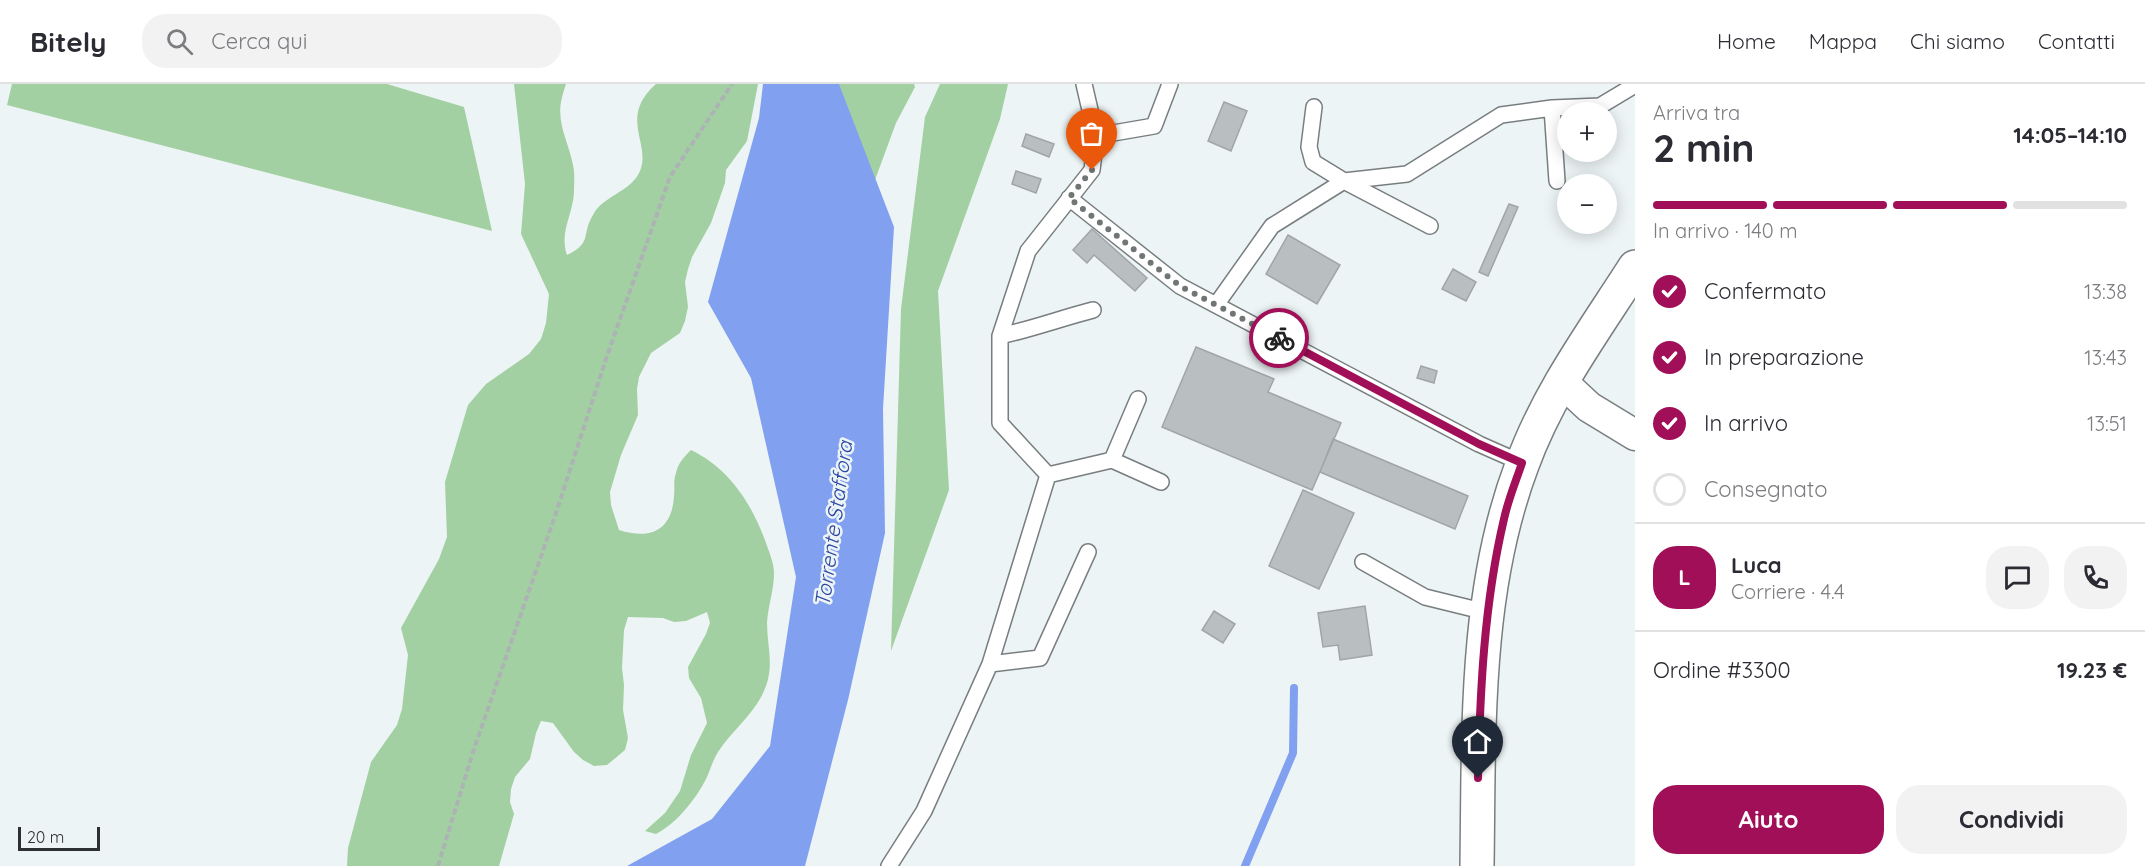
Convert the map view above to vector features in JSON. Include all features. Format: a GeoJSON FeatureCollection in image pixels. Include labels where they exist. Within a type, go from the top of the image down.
{"type":"FeatureCollection","features":[{"type":"Feature","properties":{"kind":"street"},"geometry":{"type":"LineString","coordinates":[[1477,866],[1479,712],[1486,612],[1504,518],[1522,463],[1561,381],[1635,267]]}},
{"type":"Feature","properties":{"kind":"street"},"geometry":{"type":"LineString","coordinates":[[1561,381],[1588,407],[1635,435]]}},
{"type":"Feature","properties":{"kind":"lane"},"geometry":{"type":"LineString","coordinates":[[1048,475],[1000,423],[1000,336],[1028,251],[1092,170],[1096,136],[1084,84]]}},
{"type":"Feature","properties":{"kind":"lane"},"geometry":{"type":"LineString","coordinates":[[1096,136],[1154,126],[1170,84]]}},
{"type":"Feature","properties":{"kind":"lane"},"geometry":{"type":"LineString","coordinates":[[1216,305],[1272,226],[1344,181],[1407,174],[1500,115],[1552,108],[1600,106],[1635,85]]}},
{"type":"Feature","properties":{"kind":"lane"},"geometry":{"type":"LineString","coordinates":[[1314,107],[1309,147],[1314,162],[1344,181],[1430,226]]}},
{"type":"Feature","properties":{"kind":"lane"},"geometry":{"type":"LineString","coordinates":[[1552,108],[1557,181]]}},
{"type":"Feature","properties":{"kind":"lane"},"geometry":{"type":"LineString","coordinates":[[1069,198],[1180,286],[1479,444],[1522,463]]}},
{"type":"Feature","properties":{"kind":"lane"},"geometry":{"type":"LineString","coordinates":[[1000,336],[1029,330],[1052,320],[1093,310]]}},
{"type":"Feature","properties":{"kind":"lane"},"geometry":{"type":"LineString","coordinates":[[1112,460],[1138,399]]}},
{"type":"Feature","properties":{"kind":"lane"},"geometry":{"type":"LineString","coordinates":[[1048,475],[1112,460],[1161,482]]}},
{"type":"Feature","properties":{"kind":"lane"},"geometry":{"type":"LineString","coordinates":[[889,866],[924,811],[990,664],[1048,475]]}},
{"type":"Feature","properties":{"kind":"lane"},"geometry":{"type":"LineString","coordinates":[[990,664],[1040,658],[1089,552]]}},
{"type":"Feature","properties":{"kind":"lane"},"geometry":{"type":"LineString","coordinates":[[1363,562],[1425,597],[1486,612]]}},
{"type":"Feature","properties":{"kind":"path"},"geometry":{"type":"LineString","coordinates":[[438,866],[474,749],[670,177],[732,84]]}},
{"type":"Feature","properties":{"kind":"green space"},"geometry":{"type":"Polygon","coordinates":[[[12,84],[387,84],[464,107],[492,231],[7,105],[12,84]]]}},
{"type":"Feature","properties":{"kind":"green space"},"geometry":{"type":"Polygon","coordinates":[[[514,84],[566,84],[560,110],[574,178],[573,200],[565,231],[567,255],[575,251],[583,242],[597,209],[628,186],[638,175],[642,164],[637,121],[639,109],[644,97],[656,84],[758,84],[747,141],[726,170],[725,183],[711,223],[688,269],[685,282],[688,307],[685,321],[680,333],[651,353],[639,377],[638,415],[621,455],[610,492],[611,505],[619,530],[640,534],[649,533],[664,525],[669,517],[677,469],[691,450],[728,477],[754,515],[773,565],[774,579],[767,623],[770,662],[768,678],[762,696],[718,752],[703,785],[692,801],[679,817],[664,829],[656,834],[645,831],[665,813],[680,791],[691,755],[707,723],[701,698],[689,678],[688,667],[710,623],[707,612],[686,621],[674,622],[663,618],[628,617],[624,630],[622,668],[623,710],[628,738],[625,750],[607,765],[594,766],[574,752],[553,723],[541,721],[530,759],[515,777],[511,789],[510,802],[514,814],[499,866],[347,866],[348,848],[371,762],[397,725],[402,709],[408,655],[401,628],[439,559],[447,537],[445,482],[468,405],[486,384],[529,354],[541,339],[546,323],[549,294],[521,234],[525,184],[514,84]]]}},
{"type":"Feature","properties":{"kind":"green space"},"geometry":{"type":"Polygon","coordinates":[[[829,84],[914,84],[915,87],[896,123],[872,188],[829,84]]]}},
{"type":"Feature","properties":{"kind":"green space"},"geometry":{"type":"Polygon","coordinates":[[[940,84],[1008,84],[1000,119],[938,291],[949,490],[891,651],[901,309],[925,117],[940,84]]]}},
{"type":"Feature","properties":{"kind":"water","name":"Torrente Staffora"},"geometry":{"type":"Polygon","coordinates":[[[763,84],[839,84],[894,227],[883,409],[885,533],[848,700],[805,866],[627,866],[712,819],[770,746],[796,577],[751,378],[708,302],[759,118],[763,84]]]}},
{"type":"Feature","properties":{"kind":"building"},"geometry":{"type":"Polygon","coordinates":[[[1224,102],[1247,111],[1231,151],[1208,141],[1224,102]]]}},
{"type":"Feature","properties":{"kind":"building"},"geometry":{"type":"Polygon","coordinates":[[[1026,134],[1054,144],[1049,157],[1022,146],[1026,134]]]}},
{"type":"Feature","properties":{"kind":"building"},"geometry":{"type":"Polygon","coordinates":[[[1016,171],[1041,179],[1036,193],[1012,184],[1016,171]]]}},
{"type":"Feature","properties":{"kind":"building"},"geometry":{"type":"Polygon","coordinates":[[[1509,204],[1518,207],[1488,276],[1479,272],[1509,204]]]}},
{"type":"Feature","properties":{"kind":"building"},"geometry":{"type":"Polygon","coordinates":[[[1092,229],[1147,278],[1135,291],[1094,255],[1087,263],[1073,250],[1092,229]]]}},
{"type":"Feature","properties":{"kind":"building"},"geometry":{"type":"Polygon","coordinates":[[[1288,235],[1340,265],[1317,304],[1266,274],[1288,235]]]}},
{"type":"Feature","properties":{"kind":"building"},"geometry":{"type":"Polygon","coordinates":[[[1453,269],[1476,282],[1466,301],[1442,289],[1453,269]]]}},
{"type":"Feature","properties":{"kind":"building"},"geometry":{"type":"Polygon","coordinates":[[[1196,347],[1274,379],[1268,392],[1341,423],[1312,490],[1162,427],[1196,347]]]}},
{"type":"Feature","properties":{"kind":"building"},"geometry":{"type":"Polygon","coordinates":[[[1421,366],[1437,371],[1434,383],[1417,378],[1421,366]]]}},
{"type":"Feature","properties":{"kind":"building"},"geometry":{"type":"Polygon","coordinates":[[[1333,439],[1468,496],[1455,529],[1320,472],[1333,439]]]}},
{"type":"Feature","properties":{"kind":"building"},"geometry":{"type":"Polygon","coordinates":[[[1303,490],[1354,513],[1319,589],[1269,566],[1303,490]]]}},
{"type":"Feature","properties":{"kind":"building"},"geometry":{"type":"Polygon","coordinates":[[[1365,606],[1372,655],[1340,660],[1338,645],[1323,647],[1318,613],[1365,606]]]}},
{"type":"Feature","properties":{"kind":"building"},"geometry":{"type":"Polygon","coordinates":[[[1214,611],[1235,624],[1223,643],[1202,630],[1214,611]]]}},
{"type":"Feature","properties":{"kind":"waterway"},"geometry":{"type":"LineString","coordinates":[[1245,866],[1293,753],[1294,688]]}},
{"type":"Feature","properties":{"kind":"way so far"},"geometry":{"type":"LineString","coordinates":[[1092,170],[1069,198],[1180,286],[1279,338]]}},
{"type":"Feature","properties":{"kind":"route"},"geometry":{"type":"LineString","coordinates":[[1279,338],[1479,444],[1522,463],[1504,518],[1486,612],[1479,712],[1478,778]]}}]}
